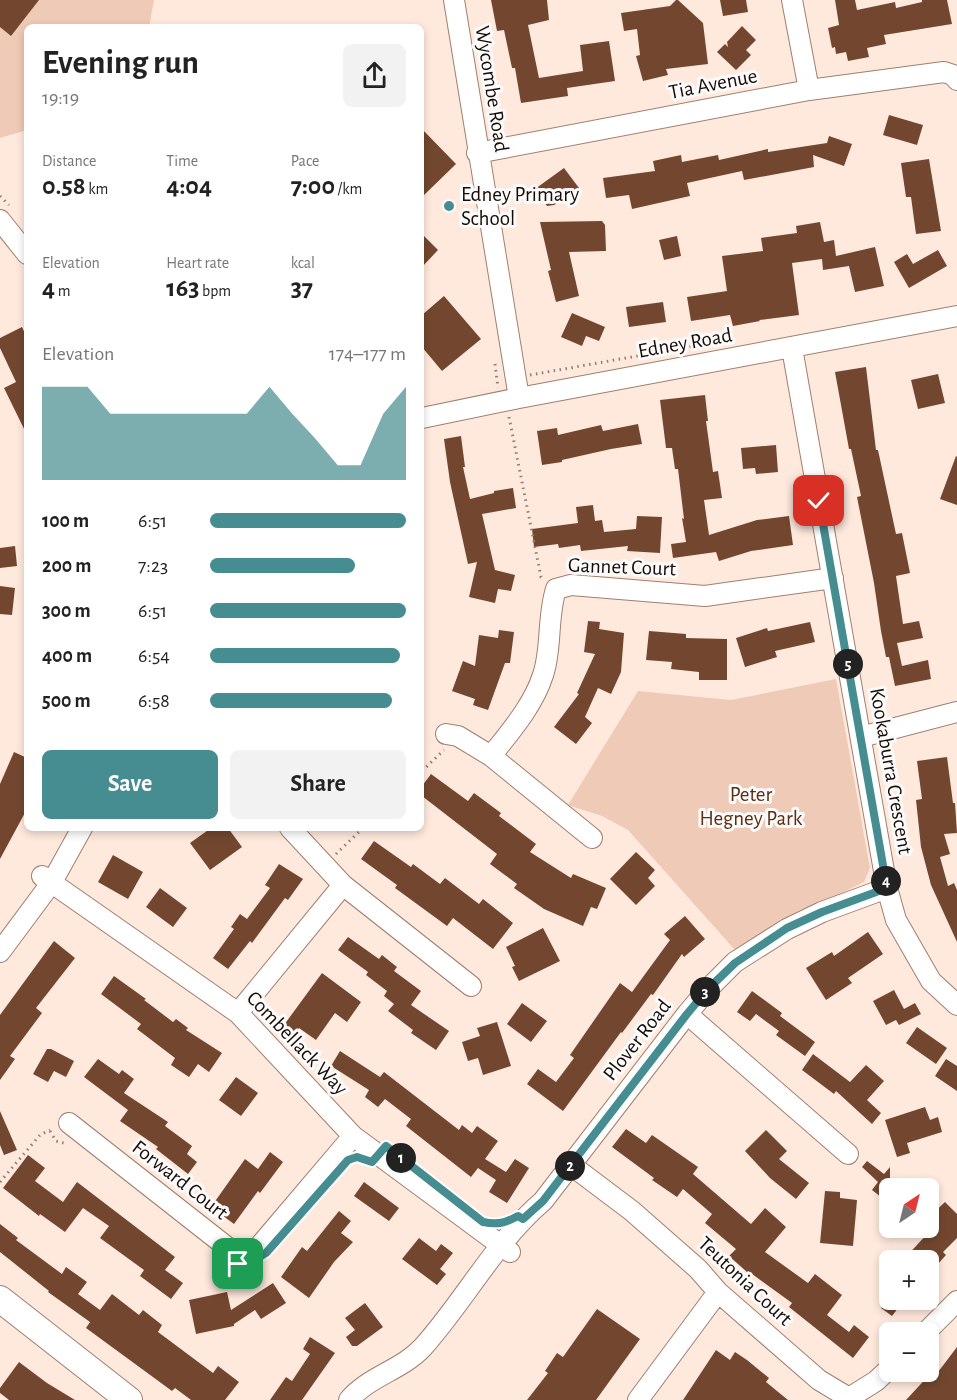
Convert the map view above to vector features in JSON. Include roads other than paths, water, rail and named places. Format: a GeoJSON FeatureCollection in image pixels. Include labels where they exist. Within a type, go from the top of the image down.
{"type":"FeatureCollection","features":[{"type":"Feature","properties":{"kind":"main road"},"geometry":{"type":"LineString","coordinates":[[0,1299],[129,1400]]}},
{"type":"Feature","properties":{"kind":"street","name":"Wycombe Road"},"geometry":{"type":"LineString","coordinates":[[454,0],[512,399]]}},
{"type":"Feature","properties":{"kind":"street"},"geometry":{"type":"LineString","coordinates":[[792,0],[809,90]]}},
{"type":"Feature","properties":{"kind":"street","name":"Tia Avenue"},"geometry":{"type":"LineString","coordinates":[[477,153],[809,90],[944,72],[953,75],[957,80]]}},
{"type":"Feature","properties":{"kind":"street"},"geometry":{"type":"LineString","coordinates":[[0,220],[24,250]]}},
{"type":"Feature","properties":{"kind":"street","name":"Edney Road"},"geometry":{"type":"LineString","coordinates":[[424,418],[957,316]]}},
{"type":"Feature","properties":{"kind":"street","name":"Kookaburra Crescent"},"geometry":{"type":"LineString","coordinates":[[792,348],[887,888],[896,920],[931,981],[957,1005]]}},
{"type":"Feature","properties":{"kind":"street","name":"Gannet Court"},"geometry":{"type":"LineString","coordinates":[[491,756],[519,720],[536,693],[544,674],[552,601],[556,589],[571,585],[705,596],[833,578]]}},
{"type":"Feature","properties":{"kind":"street"},"geometry":{"type":"LineString","coordinates":[[861,737],[957,712]]}},
{"type":"Feature","properties":{"kind":"street"},"geometry":{"type":"LineString","coordinates":[[452,735],[491,756],[592,838]]}},
{"type":"Feature","properties":{"kind":"street"},"geometry":{"type":"LineString","coordinates":[[0,933],[47,879],[68,831]]}},
{"type":"Feature","properties":{"kind":"street"},"geometry":{"type":"LineString","coordinates":[[0,952],[80,831]]}},
{"type":"Feature","properties":{"kind":"street"},"geometry":{"type":"LineString","coordinates":[[293,831],[343,885],[471,986]]}},
{"type":"Feature","properties":{"kind":"street","name":"Combellack Way"},"geometry":{"type":"LineString","coordinates":[[47,879],[238,1012],[353,1136],[506,1248]]}},
{"type":"Feature","properties":{"kind":"street"},"geometry":{"type":"LineString","coordinates":[[238,1012],[343,885]]}},
{"type":"Feature","properties":{"kind":"street","name":"Plover Road"},"geometry":{"type":"LineString","coordinates":[[360,1400],[368,1392],[429,1355],[506,1248],[526,1215],[543,1201],[708,989],[735,963],[787,928],[822,912],[887,888]]}},
{"type":"Feature","properties":{"kind":"street"},"geometry":{"type":"LineString","coordinates":[[687,1014],[848,1154]]}},
{"type":"Feature","properties":{"kind":"street","name":"Forward Court"},"geometry":{"type":"LineString","coordinates":[[69,1123],[246,1262],[353,1136]]}},
{"type":"Feature","properties":{"kind":"street","name":"Teutonia Court"},"geometry":{"type":"LineString","coordinates":[[571,1165],[632,1211],[698,1269],[718,1292],[819,1380],[849,1398],[879,1378]]}},
{"type":"Feature","properties":{"kind":"street","name":"Plover Road"},"geometry":{"type":"LineString","coordinates":[[349,1400],[358,1389],[409,1360],[506,1248]]}},
{"type":"Feature","properties":{"kind":"street"},"geometry":{"type":"LineString","coordinates":[[638,1400],[718,1292]]}},
{"type":"Feature","properties":{"kind":"street"},"geometry":{"type":"LineString","coordinates":[[936,1322],[957,1301]]}},
{"type":"Feature","properties":{"kind":"place","name":"Edney Primary School"},"geometry":{"type":"Point","coordinates":[449,206]}},
{"type":"Feature","properties":{"kind":"park label","name":"Peter Hegney Park"},"geometry":{"type":"Point","coordinates":[751,806]}}]}
